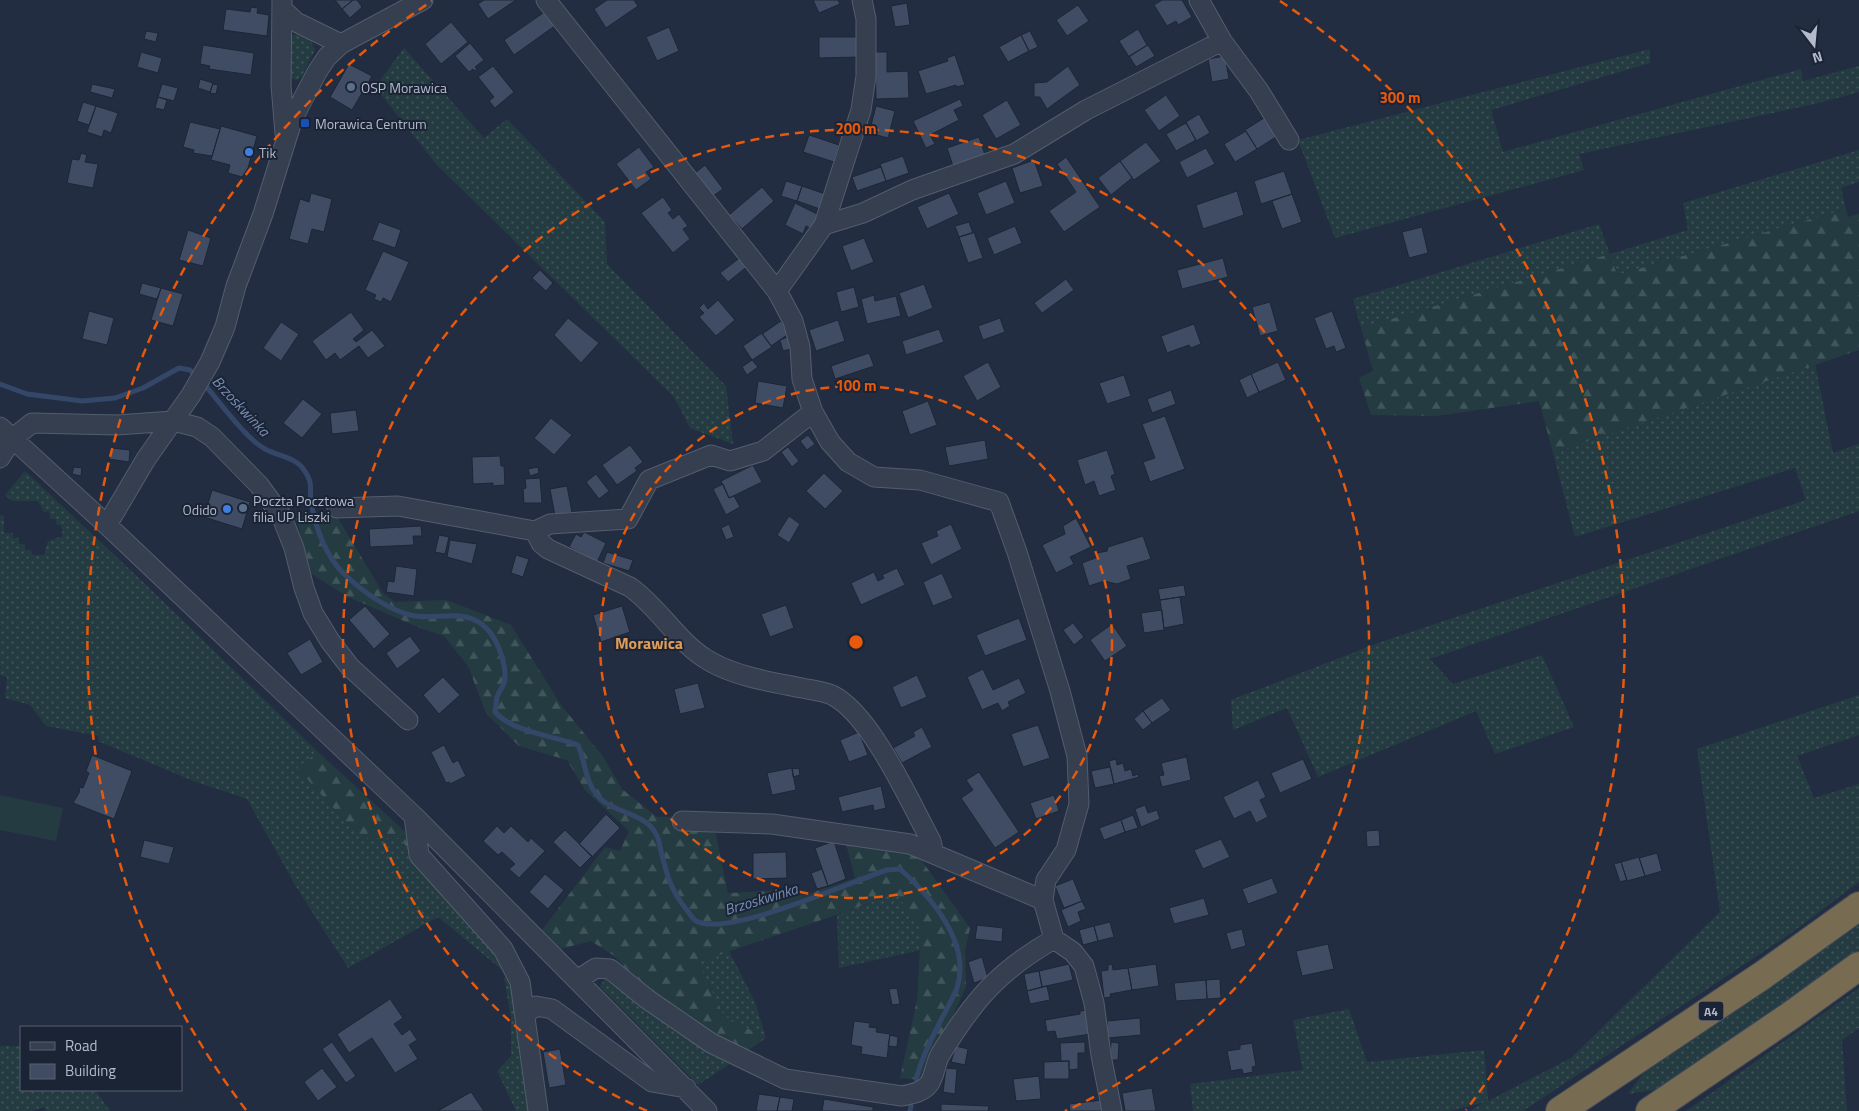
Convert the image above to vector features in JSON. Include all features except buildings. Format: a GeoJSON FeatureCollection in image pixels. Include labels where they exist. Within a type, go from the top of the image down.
{"type":"FeatureCollection","features":[{"type":"Feature","properties":{"kind":"highway","name":"A4"},"geometry":{"type":"LineString","coordinates":[[1560,1111],[1763,975],[1859,906]]}},
{"type":"Feature","properties":{"kind":"highway"},"geometry":{"type":"LineString","coordinates":[[1650,1111],[1859,966]]}},
{"type":"Feature","properties":{"kind":"street"},"geometry":{"type":"LineString","coordinates":[[107,525],[146,459],[191,395],[210,362],[225,327],[236,286],[298,106],[317,72],[327,57],[341,44],[423,0]]}},
{"type":"Feature","properties":{"kind":"street"},"geometry":{"type":"LineString","coordinates":[[546,0],[777,291],[793,321],[800,347],[802,379],[813,412],[830,442],[848,462],[874,477],[920,480],[999,502],[1017,552],[1060,691],[1076,756],[1079,804],[1066,850],[1046,880],[1043,900],[1054,940],[1074,952],[1084,966],[1094,1003],[1101,1055],[1112,1111]]}},
{"type":"Feature","properties":{"kind":"street"},"geometry":{"type":"LineString","coordinates":[[777,291],[824,225],[861,110],[866,76],[866,19],[862,0]]}},
{"type":"Feature","properties":{"kind":"street"},"geometry":{"type":"LineString","coordinates":[[1199,0],[1222,41],[1259,91],[1289,140]]}},
{"type":"Feature","properties":{"kind":"street"},"geometry":{"type":"LineString","coordinates":[[283,5],[296,22],[341,44]]}},
{"type":"Feature","properties":{"kind":"street"},"geometry":{"type":"LineString","coordinates":[[283,5],[281,84],[286,142]]}},
{"type":"Feature","properties":{"kind":"street"},"geometry":{"type":"LineString","coordinates":[[824,225],[862,213],[912,190],[1014,154],[1086,110],[1222,41]]}},
{"type":"Feature","properties":{"kind":"street"},"geometry":{"type":"LineString","coordinates":[[337,508],[398,506],[534,532],[550,524],[628,519],[649,480],[711,454],[730,461],[763,450],[813,412]]}},
{"type":"Feature","properties":{"kind":"street"},"geometry":{"type":"LineString","coordinates":[[6,433],[32,423],[117,425],[173,421],[197,427],[212,437],[259,485],[281,515],[294,548],[304,588],[313,613],[330,641],[350,667],[408,720]]}},
{"type":"Feature","properties":{"kind":"street"},"geometry":{"type":"LineString","coordinates":[[0,458],[6,433]]}},
{"type":"Feature","properties":{"kind":"street"},"geometry":{"type":"LineString","coordinates":[[6,433],[107,525],[414,816],[707,1111]]}},
{"type":"Feature","properties":{"kind":"street"},"geometry":{"type":"LineString","coordinates":[[534,532],[541,543],[548,549],[630,587],[642,595],[694,650],[711,662],[760,679],[831,695],[849,708],[872,734],[931,841],[934,854]]}},
{"type":"Feature","properties":{"kind":"street"},"geometry":{"type":"LineString","coordinates":[[414,816],[419,855],[503,949],[520,982],[538,1111]]}},
{"type":"Feature","properties":{"kind":"street"},"geometry":{"type":"LineString","coordinates":[[682,821],[772,824],[910,844],[1043,900]]}},
{"type":"Feature","properties":{"kind":"street"},"geometry":{"type":"LineString","coordinates":[[577,980],[596,968],[610,969],[647,998],[711,1043],[784,1079],[902,1096],[919,1092],[929,1084],[938,1058],[964,1016],[988,987],[1023,957],[1054,940]]}},
{"type":"Feature","properties":{"kind":"street"},"geometry":{"type":"LineString","coordinates":[[525,1014],[536,1006],[552,1009],[652,1082],[686,1088]]}},
{"type":"Feature","properties":{"kind":"green space"},"geometry":{"type":"Polygon","coordinates":[[[298,34],[311,41],[315,50],[302,76],[297,80],[290,79],[287,41],[293,35],[298,34]]]}},
{"type":"Feature","properties":{"kind":"green space"},"geometry":{"type":"Polygon","coordinates":[[[404,48],[484,138],[507,119],[605,222],[607,264],[726,386],[733,444],[690,428],[674,397],[436,164],[375,87],[404,48]]]}},
{"type":"Feature","properties":{"kind":"green space"},"geometry":{"type":"Polygon","coordinates":[[[1650,49],[1650,63],[1491,110],[1503,152],[1801,69],[1803,81],[1859,66],[1859,92],[1815,104],[1579,154],[1584,170],[1335,238],[1298,140],[1650,49]]]}},
{"type":"Feature","properties":{"kind":"green space"},"geometry":{"type":"Polygon","coordinates":[[[1859,150],[1859,182],[1841,188],[1846,209],[1617,275],[1610,254],[1688,230],[1683,203],[1859,150]]]}},
{"type":"Feature","properties":{"kind":"green space"},"geometry":{"type":"Polygon","coordinates":[[[1846,209],[1848,217],[1859,214],[1859,350],[1553,453],[1539,401],[1436,416],[1371,415],[1359,378],[1373,371],[1361,328],[1610,254],[1617,275],[1846,209]]]}},
{"type":"Feature","properties":{"kind":"green space"},"geometry":{"type":"Polygon","coordinates":[[[1599,224],[1610,254],[1361,328],[1353,299],[1599,224]]]}},
{"type":"Feature","properties":{"kind":"green space"},"geometry":{"type":"Polygon","coordinates":[[[1815,364],[1833,453],[1859,444],[1859,511],[1430,659],[1453,684],[1542,655],[1574,727],[1495,754],[1476,711],[1318,777],[1287,708],[1233,730],[1231,700],[1378,643],[1806,500],[1795,468],[1575,537],[1553,453],[1815,364]]]}},
{"type":"Feature","properties":{"kind":"green space"},"geometry":{"type":"Polygon","coordinates":[[[25,471],[143,582],[318,752],[297,768],[361,838],[399,838],[496,948],[506,968],[501,969],[438,917],[348,968],[295,885],[247,799],[193,781],[98,741],[99,736],[46,726],[30,705],[5,698],[7,677],[0,675],[0,515],[4,516],[4,533],[13,533],[13,538],[19,538],[19,544],[25,544],[25,550],[31,550],[32,555],[44,555],[48,541],[63,536],[61,525],[57,525],[55,519],[50,519],[49,511],[44,512],[38,501],[12,501],[5,495],[25,471]]]}},
{"type":"Feature","properties":{"kind":"green space"},"geometry":{"type":"Polygon","coordinates":[[[336,515],[383,593],[395,602],[446,600],[511,625],[561,705],[602,755],[622,789],[657,817],[712,816],[728,893],[771,891],[805,895],[855,878],[845,840],[917,854],[970,928],[965,951],[966,987],[923,1080],[900,1078],[917,1000],[921,930],[896,893],[698,962],[724,1016],[766,1038],[747,1051],[707,1033],[649,992],[613,955],[591,941],[561,949],[542,930],[605,847],[620,851],[629,831],[585,790],[567,760],[519,746],[486,713],[468,666],[444,636],[420,628],[346,596],[312,574],[296,518],[336,515]]]}},
{"type":"Feature","properties":{"kind":"green space"},"geometry":{"type":"Polygon","coordinates":[[[1859,695],[1859,735],[1797,756],[1814,798],[1859,784],[1859,882],[1790,934],[1523,1111],[1470,1111],[1485,1102],[1450,1111],[1193,1111],[1190,1084],[1303,1070],[1293,1020],[1349,1009],[1367,1062],[1484,1050],[1488,1101],[1571,1058],[1720,912],[1697,749],[1859,695]]]}},
{"type":"Feature","properties":{"kind":"green space"},"geometry":{"type":"Polygon","coordinates":[[[318,752],[413,839],[412,853],[399,838],[361,838],[297,768],[318,752]]]}},
{"type":"Feature","properties":{"kind":"green space"},"geometry":{"type":"Polygon","coordinates":[[[0,795],[63,808],[56,841],[0,830],[0,795]]]}},
{"type":"Feature","properties":{"kind":"green space"},"geometry":{"type":"Polygon","coordinates":[[[896,893],[921,929],[921,950],[839,968],[837,915],[896,893]]]}},
{"type":"Feature","properties":{"kind":"green space"},"geometry":{"type":"Polygon","coordinates":[[[1859,918],[1859,952],[1666,1088],[1628,1094],[1649,1065],[1859,918]]]}},
{"type":"Feature","properties":{"kind":"green space"},"geometry":{"type":"Polygon","coordinates":[[[729,951],[755,1002],[766,1038],[724,1016],[698,962],[729,951]]]}},
{"type":"Feature","properties":{"kind":"green space"},"geometry":{"type":"Polygon","coordinates":[[[512,975],[532,1111],[516,1111],[497,1071],[511,1056],[511,1018],[504,978],[512,975]]]}},
{"type":"Feature","properties":{"kind":"green space"},"geometry":{"type":"Polygon","coordinates":[[[605,978],[614,981],[675,1031],[731,1063],[698,1085],[600,987],[605,978]]]}},
{"type":"Feature","properties":{"kind":"green space"},"geometry":{"type":"Polygon","coordinates":[[[1859,988],[1859,1028],[1842,1040],[1847,1111],[1686,1111],[1859,988]]]}},
{"type":"Feature","properties":{"kind":"green space"},"geometry":{"type":"Polygon","coordinates":[[[0,1046],[20,1046],[20,1091],[96,1091],[110,1111],[46,1111],[44,1107],[32,1111],[0,1111],[0,1046]]]}},
{"type":"Feature","properties":{"kind":"waterway","name":"Brzoskwinka"},"geometry":{"type":"LineString","coordinates":[[0,384],[27,394],[82,401],[115,398],[143,388],[179,368],[190,370],[197,377]]}},
{"type":"Feature","properties":{"kind":"waterway","name":"Brzoskwinka"},"geometry":{"type":"LineString","coordinates":[[203,383],[241,428],[258,444],[265,449],[296,462],[304,470],[310,483],[313,511],[322,540],[331,558],[350,580],[374,598],[401,612],[420,617],[460,616],[470,618],[479,622],[488,630],[498,647],[505,674],[505,680],[497,697],[495,712],[512,725],[578,745],[592,788],[602,801],[637,817],[652,828],[658,838],[671,884],[681,903],[696,921],[712,924],[734,922],[789,906],[887,870],[900,869],[924,894],[946,922],[954,938],[960,971],[953,998],[928,1045],[916,1079]]}},
{"type":"Feature","properties":{"kind":"waterway","name":"Brzoskwinka"},"geometry":{"type":"LineString","coordinates":[[910,1111],[911,1106]]}},
{"type":"Feature","properties":{"kind":"place","name":"OSP Morawica"},"geometry":{"type":"Point","coordinates":[351,87]}},
{"type":"Feature","properties":{"kind":"place","name":"Morawica Centrum"},"geometry":{"type":"Point","coordinates":[305,123]}},
{"type":"Feature","properties":{"kind":"place","name":"Tik"},"geometry":{"type":"Point","coordinates":[249,152]}},
{"type":"Feature","properties":{"kind":"place","name":"Poczta Pocztowa filia UP Liszki"},"geometry":{"type":"Point","coordinates":[243,508]}},
{"type":"Feature","properties":{"kind":"place","name":"Odido"},"geometry":{"type":"Point","coordinates":[227,509]}},
{"type":"Feature","properties":{"kind":"district","name":"Morawica"},"geometry":{"type":"Point","coordinates":[649,643]}}]}
